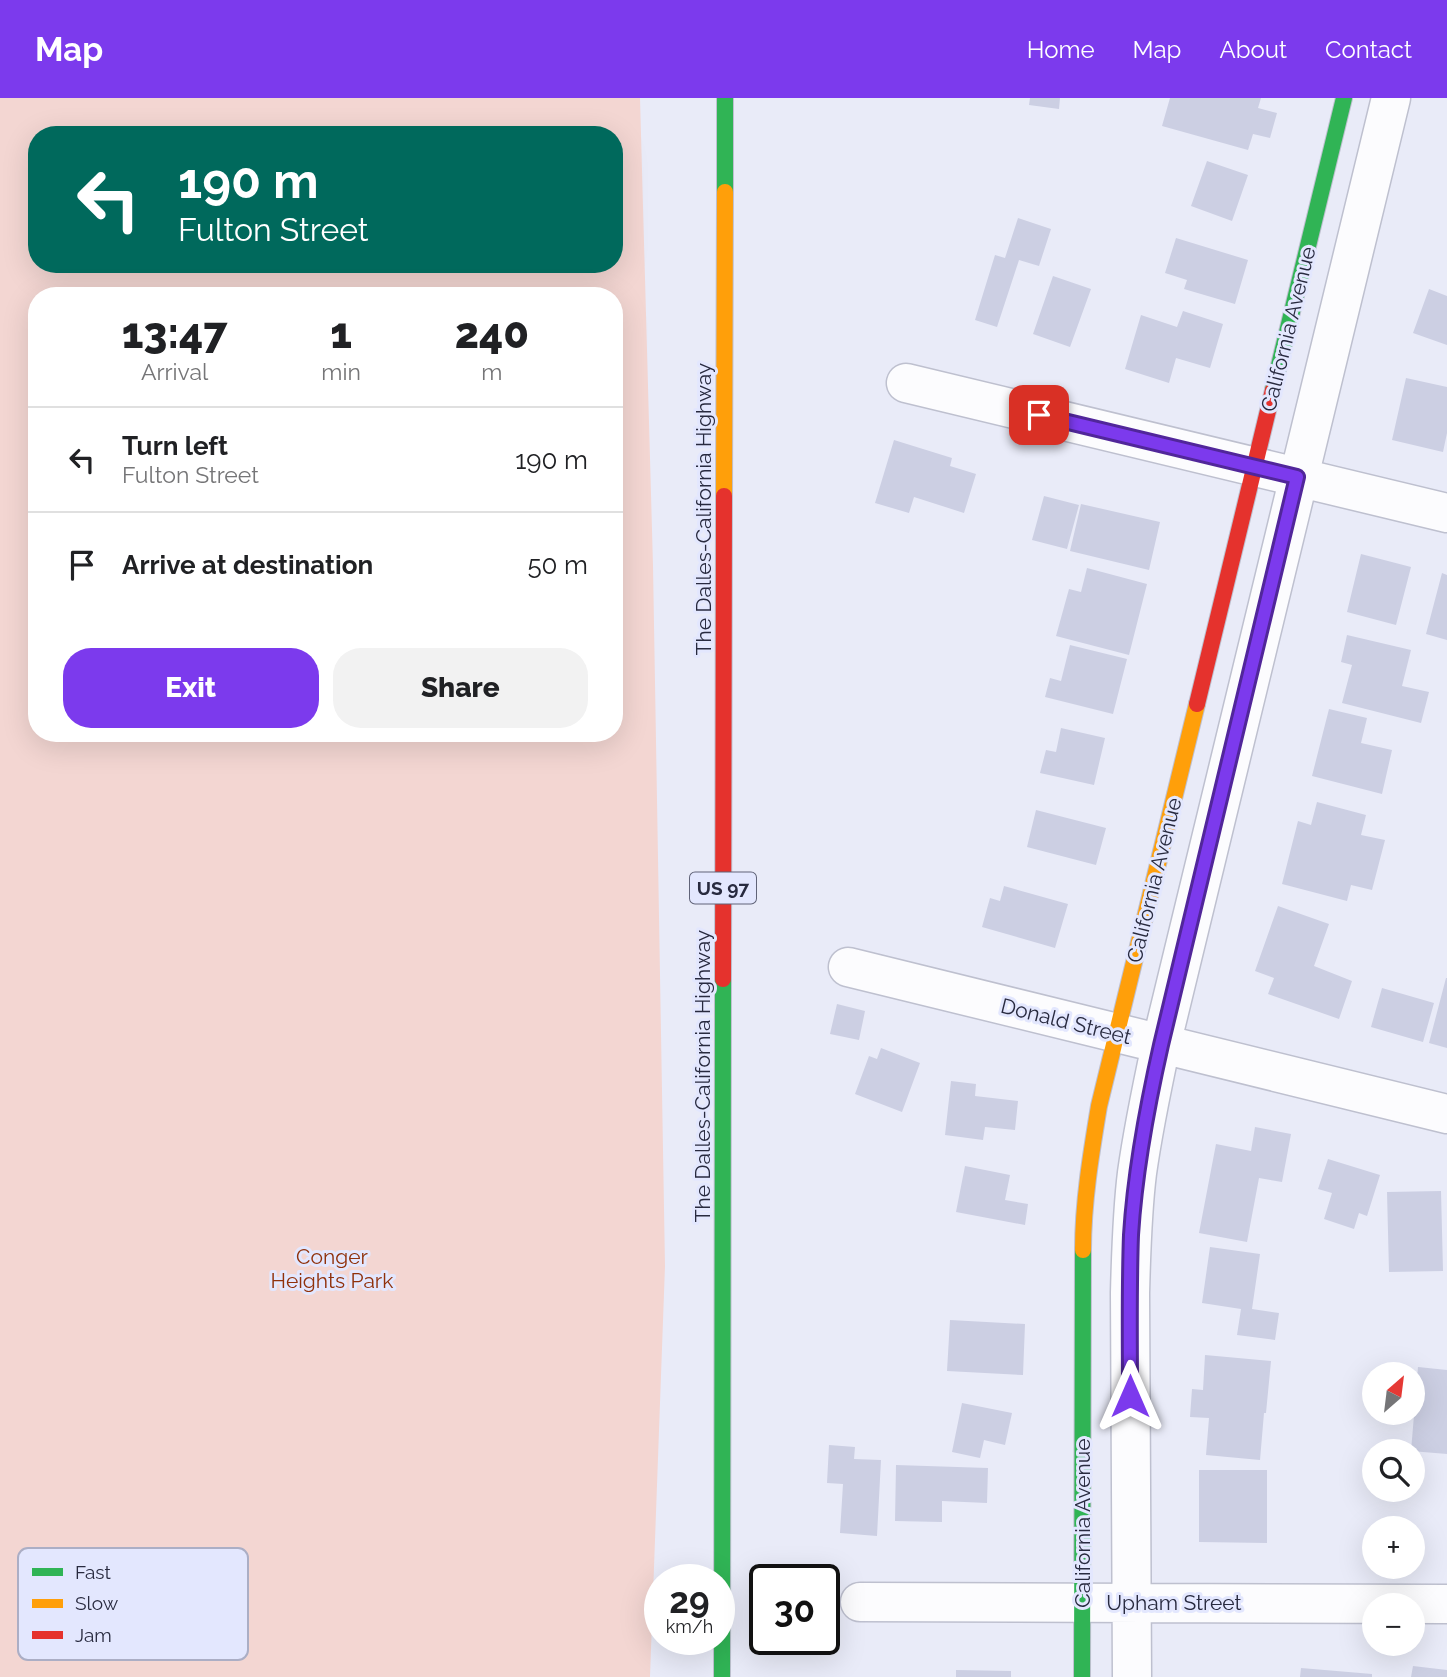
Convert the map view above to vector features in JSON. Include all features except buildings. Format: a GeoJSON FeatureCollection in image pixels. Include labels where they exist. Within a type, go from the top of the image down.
{"type":"FeatureCollection","features":[{"type":"Feature","properties":{"kind":"main road","name":"The Dalles-California Highway"},"geometry":{"type":"LineString","coordinates":[[722,1677],[725,98]]}},
{"type":"Feature","properties":{"kind":"main road","name":"California Avenue"},"geometry":{"type":"LineString","coordinates":[[1083,1677],[1083,1232],[1099,1106],[1344,98]]}},
{"type":"Feature","properties":{"kind":"street"},"geometry":{"type":"LineString","coordinates":[[1132,1677],[1131,1234],[1144,1125],[1297,477],[1391,98]]}},
{"type":"Feature","properties":{"kind":"street"},"geometry":{"type":"LineString","coordinates":[[906,383],[1447,513]]}},
{"type":"Feature","properties":{"kind":"street","name":"Donald Street"},"geometry":{"type":"LineString","coordinates":[[848,967],[1447,1114]]}},
{"type":"Feature","properties":{"kind":"street","name":"Upham Street"},"geometry":{"type":"LineString","coordinates":[[860,1602],[1447,1604]]}},
{"type":"Feature","properties":{"kind":"green space","name":"Conger Heights Park"},"geometry":{"type":"Polygon","coordinates":[[[0,98],[640,98],[653,566],[665,1266],[654,1564],[644,1564],[644,1655],[651,1655],[650,1677],[0,1677],[0,98]]]}},
{"type":"Feature","properties":{"kind":"traffic: fast"},"geometry":{"type":"LineString","coordinates":[[725,98],[725,192]]}},
{"type":"Feature","properties":{"kind":"traffic: fast"},"geometry":{"type":"LineString","coordinates":[[1273,390],[1344,98]]}},
{"type":"Feature","properties":{"kind":"traffic: fast"},"geometry":{"type":"LineString","coordinates":[[722,1677],[723,979]]}},
{"type":"Feature","properties":{"kind":"traffic: fast"},"geometry":{"type":"LineString","coordinates":[[1082,1677],[1083,1250]]}},
{"type":"Feature","properties":{"kind":"traffic: slow"},"geometry":{"type":"LineString","coordinates":[[724,496],[725,192]]}},
{"type":"Feature","properties":{"kind":"traffic: slow"},"geometry":{"type":"LineString","coordinates":[[1083,1250],[1086,1196],[1099,1106],[1197,704]]}},
{"type":"Feature","properties":{"kind":"traffic: jam"},"geometry":{"type":"LineString","coordinates":[[1197,704],[1273,390]]}},
{"type":"Feature","properties":{"kind":"traffic: jam"},"geometry":{"type":"LineString","coordinates":[[723,979],[724,496]]}},
{"type":"Feature","properties":{"kind":"route"},"geometry":{"type":"LineString","coordinates":[[1039,415],[1297,477],[1146,1112],[1131,1234],[1130,1396]]}}]}
